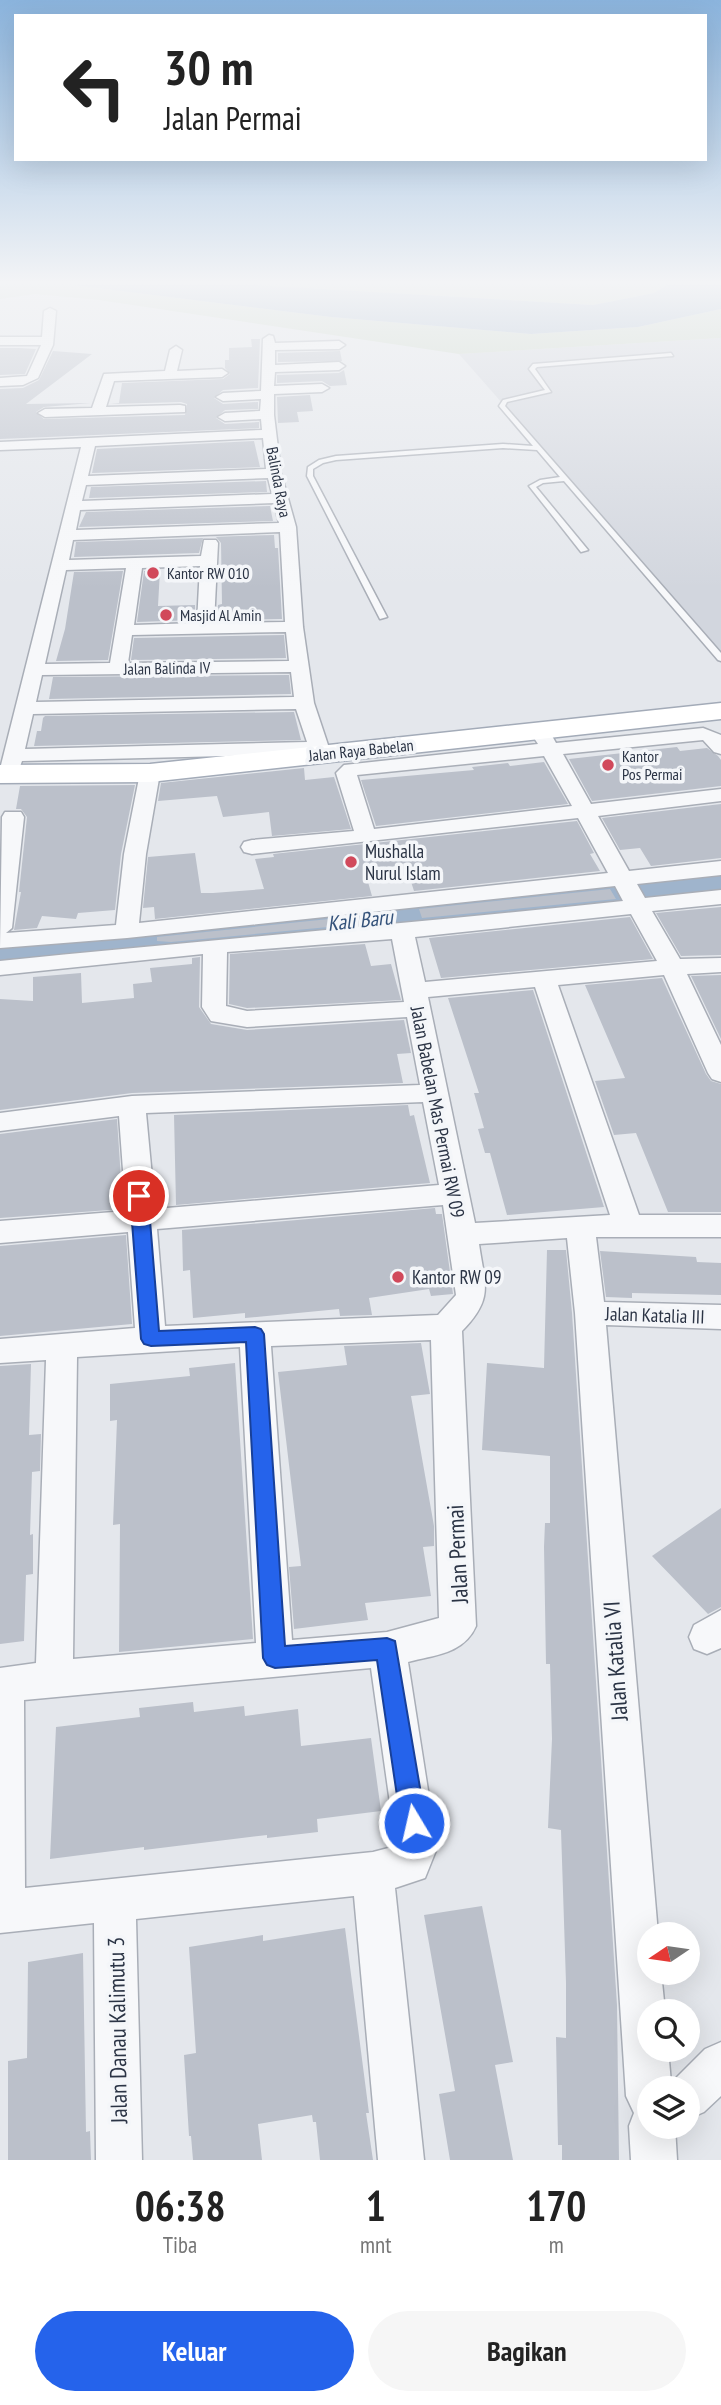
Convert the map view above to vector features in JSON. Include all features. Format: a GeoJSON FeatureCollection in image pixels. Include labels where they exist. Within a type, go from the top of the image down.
{"type":"FeatureCollection","features":[{"type":"Feature","properties":{"kind":"main road","name":"Jalan Raya Babelan"},"geometry":{"type":"LineString","coordinates":[[8,768],[150,773],[319,751],[545,740],[721,711]]}},
{"type":"Feature","properties":{"kind":"street"},"geometry":{"type":"LineString","coordinates":[[99,411],[106,386]]}},
{"type":"Feature","properties":{"kind":"street"},"geometry":{"type":"LineString","coordinates":[[179,438],[180,409],[184,404],[180,386]]}},
{"type":"Feature","properties":{"kind":"street"},"geometry":{"type":"LineString","coordinates":[[267,386],[270,434]]}},
{"type":"Feature","properties":{"kind":"street"},"geometry":{"type":"LineString","coordinates":[[223,397],[322,388]]}},
{"type":"Feature","properties":{"kind":"street"},"geometry":{"type":"LineString","coordinates":[[45,413],[180,409]]}},
{"type":"Feature","properties":{"kind":"street"},"geometry":{"type":"LineString","coordinates":[[225,417],[267,415]]}},
{"type":"Feature","properties":{"kind":"street","name":"Balinda Raya"},"geometry":{"type":"LineString","coordinates":[[0,446],[179,438],[201,456],[270,434],[274,473],[288,527],[294,627],[304,704],[319,751]]}},
{"type":"Feature","properties":{"kind":"street"},"geometry":{"type":"LineString","coordinates":[[89,442],[26,708],[8,768],[319,751]]}},
{"type":"Feature","properties":{"kind":"street"},"geometry":{"type":"LineString","coordinates":[[80,481],[201,456],[274,473]]}},
{"type":"Feature","properties":{"kind":"street"},"geometry":{"type":"LineString","coordinates":[[74,506],[281,499]]}},
{"type":"Feature","properties":{"kind":"street"},"geometry":{"type":"LineString","coordinates":[[180,503],[184,531]]}},
{"type":"Feature","properties":{"kind":"street"},"geometry":{"type":"LineString","coordinates":[[67,535],[288,527]]}},
{"type":"Feature","properties":{"kind":"street"},"geometry":{"type":"LineString","coordinates":[[205,629],[210,530]]}},
{"type":"Feature","properties":{"kind":"street"},"geometry":{"type":"LineString","coordinates":[[60,565],[208,561]]}},
{"type":"Feature","properties":{"kind":"street"},"geometry":{"type":"LineString","coordinates":[[118,669],[135,563]]}},
{"type":"Feature","properties":{"kind":"street"},"geometry":{"type":"LineString","coordinates":[[124,630],[294,627]]}},
{"type":"Feature","properties":{"kind":"street","name":"Jalan Balinda IV"},"geometry":{"type":"LineString","coordinates":[[35,670],[299,666]]}},
{"type":"Feature","properties":{"kind":"street"},"geometry":{"type":"LineString","coordinates":[[171,706],[172,668]]}},
{"type":"Feature","properties":{"kind":"street"},"geometry":{"type":"LineString","coordinates":[[26,708],[304,704]]}},
{"type":"Feature","properties":{"kind":"street"},"geometry":{"type":"LineString","coordinates":[[366,836],[346,773],[348,770],[545,740],[703,734],[712,736],[721,748]]}},
{"type":"Feature","properties":{"kind":"street"},"geometry":{"type":"LineString","coordinates":[[545,740],[583,812],[639,904],[672,967],[721,1073]]}},
{"type":"Feature","properties":{"kind":"street"},"geometry":{"type":"LineString","coordinates":[[127,932],[135,854],[150,773]]}},
{"type":"Feature","properties":{"kind":"street"},"geometry":{"type":"LineString","coordinates":[[252,847],[721,795]]}},
{"type":"Feature","properties":{"kind":"street"},"geometry":{"type":"LineString","coordinates":[[0,928],[13,817]]}},
{"type":"Feature","properties":{"kind":"street"},"geometry":{"type":"LineString","coordinates":[[0,968],[215,946],[624,879],[721,868]]}},
{"type":"Feature","properties":{"kind":"street"},"geometry":{"type":"LineString","coordinates":[[0,941],[361,921],[402,930],[721,897]]}},
{"type":"Feature","properties":{"kind":"street","name":"Jalan Babelan Mas Permai RW 09"},"geometry":{"type":"LineString","coordinates":[[402,930],[463,1235],[580,1226],[721,1226]]}},
{"type":"Feature","properties":{"kind":"street"},"geometry":{"type":"LineString","coordinates":[[215,946],[214,1007],[220,1015],[247,1019],[416,1000]]}},
{"type":"Feature","properties":{"kind":"street","name":"Jalan Babelan Mas Permai RW 09"},"geometry":{"type":"LineString","coordinates":[[416,1000],[544,979],[721,965]]}},
{"type":"Feature","properties":{"kind":"street"},"geometry":{"type":"LineString","coordinates":[[544,979],[628,1226]]}},
{"type":"Feature","properties":{"kind":"street"},"geometry":{"type":"LineString","coordinates":[[0,1122],[132,1105],[435,1093]]}},
{"type":"Feature","properties":{"kind":"street"},"geometry":{"type":"LineString","coordinates":[[132,1105],[151,1339]]}},
{"type":"Feature","properties":{"kind":"street"},"geometry":{"type":"LineString","coordinates":[[0,1231],[455,1194]]}},
{"type":"Feature","properties":{"kind":"street","name":"Jalan Katalia VI"},"geometry":{"type":"LineString","coordinates":[[580,1226],[590,1313],[649,2076]]}},
{"type":"Feature","properties":{"kind":"street"},"geometry":{"type":"LineString","coordinates":[[0,1351],[151,1339],[446,1327],[465,1308],[471,1295],[463,1235]]}},
{"type":"Feature","properties":{"kind":"street","name":"Jalan Katalia III"},"geometry":{"type":"LineString","coordinates":[[590,1313],[721,1317]]}},
{"type":"Feature","properties":{"kind":"street","name":"Jalan Permai"},"geometry":{"type":"LineString","coordinates":[[2,1686],[54,1678],[387,1649],[445,1636],[460,1622],[446,1327]]}},
{"type":"Feature","properties":{"kind":"street"},"geometry":{"type":"LineString","coordinates":[[255,1334],[275,1658]]}},
{"type":"Feature","properties":{"kind":"street"},"geometry":{"type":"LineString","coordinates":[[54,1678],[62,1345]]}},
{"type":"Feature","properties":{"kind":"street"},"geometry":{"type":"LineString","coordinates":[[2,1686],[2,1912],[373,1872],[405,1866],[414,1859],[417,1848],[387,1649]]}},
{"type":"Feature","properties":{"kind":"street"},"geometry":{"type":"LineString","coordinates":[[373,1872],[401,2160]]}},
{"type":"Feature","properties":{"kind":"street","name":"Jalan Danau Kalimutu 3"},"geometry":{"type":"LineString","coordinates":[[115,1901],[119,2160]]}},
{"type":"Feature","properties":{"kind":"street"},"geometry":{"type":"LineString","coordinates":[[700,2085],[721,2065]]}},
{"type":"Feature","properties":{"kind":"lane"},"geometry":{"type":"LineString","coordinates":[[546,386],[549,391],[505,401],[502,406],[721,658]]}},
{"type":"Feature","properties":{"kind":"lane"},"geometry":{"type":"LineString","coordinates":[[383,617],[310,476],[310,468],[321,461],[336,458],[503,446],[537,448]]}},
{"type":"Feature","properties":{"kind":"lane"},"geometry":{"type":"LineString","coordinates":[[565,479],[542,481],[532,486],[584,550]]}},
{"type":"Feature","properties":{"kind":"shaded area"},"geometry":{"type":"Polygon","coordinates":[[[487,386],[721,386],[721,652],[487,386]]]}},
{"type":"Feature","properties":{"kind":"building"},"geometry":{"type":"Polygon","coordinates":[[[50,386],[26,404],[91,403],[44,407],[36,412],[44,419],[185,415],[187,404],[110,404],[119,403],[122,386],[258,386],[258,388],[223,390],[214,398],[223,404],[258,402],[258,409],[225,410],[216,418],[225,424],[259,422],[259,428],[0,439],[0,389],[50,386]]]}},
{"type":"Feature","properties":{"kind":"building"},"geometry":{"type":"Polygon","coordinates":[[[310,395],[313,411],[297,412],[299,422],[278,423],[277,397],[310,395]]]}},
{"type":"Feature","properties":{"kind":"building"},"geometry":{"type":"Polygon","coordinates":[[[254,441],[260,467],[92,473],[97,449],[254,441]]]}},
{"type":"Feature","properties":{"kind":"building"},"geometry":{"type":"Polygon","coordinates":[[[266,481],[267,492],[89,498],[91,487],[266,481]]]}},
{"type":"Feature","properties":{"kind":"building"},"geometry":{"type":"Polygon","coordinates":[[[270,506],[273,521],[79,527],[86,512],[270,506]]]}},
{"type":"Feature","properties":{"kind":"building"},"geometry":{"type":"Polygon","coordinates":[[[274,535],[275,548],[278,548],[282,619],[217,620],[218,605],[222,604],[221,543],[216,537],[209,537],[274,535]]]}},
{"type":"Feature","properties":{"kind":"building"},"geometry":{"type":"Polygon","coordinates":[[[203,538],[199,553],[74,557],[76,542],[203,538]]]}},
{"type":"Feature","properties":{"kind":"building"},"geometry":{"type":"Polygon","coordinates":[[[160,570],[158,606],[195,605],[195,620],[137,622],[144,571],[160,570]]]}},
{"type":"Feature","properties":{"kind":"building"},"geometry":{"type":"Polygon","coordinates":[[[123,571],[108,660],[56,661],[65,629],[74,572],[123,571]]]}},
{"type":"Feature","properties":{"kind":"building"},"geometry":{"type":"Polygon","coordinates":[[[284,635],[286,658],[131,660],[134,638],[284,635]]]}},
{"type":"Feature","properties":{"kind":"building"},"geometry":{"type":"Polygon","coordinates":[[[289,675],[291,694],[49,699],[53,677],[289,675]]]}},
{"type":"Feature","properties":{"kind":"building"},"geometry":{"type":"Polygon","coordinates":[[[294,712],[301,740],[34,746],[37,731],[41,731],[45,716],[294,712]]]}},
{"type":"Feature","properties":{"kind":"building"},"geometry":{"type":"Polygon","coordinates":[[[677,747],[680,751],[707,748],[718,756],[721,760],[721,786],[592,801],[569,759],[677,747]]]}},
{"type":"Feature","properties":{"kind":"building"},"geometry":{"type":"Polygon","coordinates":[[[544,762],[568,804],[376,826],[361,780],[474,770],[472,767],[508,763],[510,766],[544,762]]]}},
{"type":"Feature","properties":{"kind":"building"},"geometry":{"type":"Polygon","coordinates":[[[304,768],[305,780],[334,777],[351,829],[272,836],[269,812],[223,817],[217,796],[158,801],[161,783],[304,768]]]}},
{"type":"Feature","properties":{"kind":"building"},"geometry":{"type":"Polygon","coordinates":[[[135,785],[121,854],[115,910],[78,913],[76,919],[42,916],[37,928],[14,930],[21,892],[27,817],[21,809],[16,809],[20,786],[135,785]]]}},
{"type":"Feature","properties":{"kind":"building"},"geometry":{"type":"Polygon","coordinates":[[[721,804],[721,858],[651,866],[640,848],[620,850],[602,818],[721,804]]]}},
{"type":"Feature","properties":{"kind":"building"},"geometry":{"type":"Polygon","coordinates":[[[577,821],[600,871],[414,891],[405,863],[366,875],[372,896],[155,919],[154,907],[143,908],[148,857],[195,853],[201,893],[264,889],[255,859],[274,857],[273,854],[577,821]]]}},
{"type":"Feature","properties":{"kind":"building"},"geometry":{"type":"Polygon","coordinates":[[[610,889],[616,899],[422,918],[419,909],[610,889]]]}},
{"type":"Feature","properties":{"kind":"building"},"geometry":{"type":"Polygon","coordinates":[[[721,907],[721,955],[681,956],[656,913],[721,907]]]}},
{"type":"Feature","properties":{"kind":"building"},"geometry":{"type":"Polygon","coordinates":[[[358,916],[360,924],[171,942],[157,941],[157,937],[358,916]]]}},
{"type":"Feature","properties":{"kind":"building"},"geometry":{"type":"Polygon","coordinates":[[[630,917],[653,959],[441,978],[429,938],[630,917]]]}},
{"type":"Feature","properties":{"kind":"building"},"geometry":{"type":"Polygon","coordinates":[[[365,944],[371,966],[391,964],[401,1000],[247,1008],[229,1004],[230,954],[365,944]]]}},
{"type":"Feature","properties":{"kind":"building"},"geometry":{"type":"Polygon","coordinates":[[[200,957],[199,1007],[211,1024],[247,1030],[404,1020],[411,1053],[397,1054],[403,1083],[132,1093],[0,1110],[0,999],[33,1001],[33,977],[81,973],[82,1003],[134,998],[133,984],[152,982],[150,968],[192,964],[192,958],[200,957]]]}},
{"type":"Feature","properties":{"kind":"building"},"geometry":{"type":"Polygon","coordinates":[[[721,975],[721,1039],[691,976],[721,975]]]}},
{"type":"Feature","properties":{"kind":"building"},"geometry":{"type":"Polygon","coordinates":[[[662,978],[706,1074],[711,1081],[721,1084],[721,1212],[668,1212],[636,1133],[614,1135],[595,1081],[625,1078],[585,985],[662,978]]]}},
{"type":"Feature","properties":{"kind":"building"},"geometry":{"type":"Polygon","coordinates":[[[533,990],[604,1207],[507,1215],[490,1153],[485,1153],[478,1129],[484,1128],[474,1093],[479,1093],[448,998],[533,990]]]}},
{"type":"Feature","properties":{"kind":"building"},"geometry":{"type":"Polygon","coordinates":[[[408,1105],[410,1116],[414,1115],[430,1183],[176,1205],[174,1115],[408,1105]]]}},
{"type":"Feature","properties":{"kind":"building"},"geometry":{"type":"Polygon","coordinates":[[[117,1119],[123,1209],[0,1218],[0,1134],[117,1119]]]}},
{"type":"Feature","properties":{"kind":"building"},"geometry":{"type":"Polygon","coordinates":[[[435,1208],[436,1214],[442,1214],[453,1294],[431,1296],[429,1289],[369,1298],[372,1315],[340,1316],[339,1309],[245,1318],[245,1313],[193,1318],[190,1270],[183,1271],[182,1230],[435,1208]]]}},
{"type":"Feature","properties":{"kind":"building"},"geometry":{"type":"Polygon","coordinates":[[[126,1235],[132,1324],[0,1336],[0,1246],[126,1235]]]}},
{"type":"Feature","properties":{"kind":"building"},"geometry":{"type":"Polygon","coordinates":[[[547,1250],[566,1250],[572,1313],[617,2005],[619,2160],[562,2160],[562,2145],[558,2145],[556,2037],[566,2038],[566,1983],[561,1830],[548,1828],[552,1739],[550,1664],[546,1664],[544,1547],[545,1523],[550,1523],[550,1456],[482,1450],[487,1363],[544,1368],[547,1250]]]}},
{"type":"Feature","properties":{"kind":"building"},"geometry":{"type":"Polygon","coordinates":[[[600,1251],[696,1257],[697,1262],[721,1263],[721,1295],[632,1293],[632,1298],[606,1297],[600,1251]]]}},
{"type":"Feature","properties":{"kind":"building"},"geometry":{"type":"Polygon","coordinates":[[[421,1343],[430,1394],[411,1396],[434,1526],[434,1546],[423,1547],[431,1596],[365,1603],[368,1620],[294,1629],[289,1567],[301,1566],[278,1372],[347,1365],[344,1346],[421,1343]]]}},
{"type":"Feature","properties":{"kind":"building"},"geometry":{"type":"Polygon","coordinates":[[[235,1363],[253,1639],[119,1652],[120,1524],[113,1525],[117,1420],[110,1421],[110,1384],[190,1376],[189,1368],[235,1363]]]}},
{"type":"Feature","properties":{"kind":"building"},"geometry":{"type":"Polygon","coordinates":[[[31,1364],[29,1435],[41,1434],[40,1471],[32,1472],[30,1535],[33,1534],[33,1574],[26,1575],[24,1641],[0,1644],[0,1366],[31,1364]]]}},
{"type":"Feature","properties":{"kind":"building"},"geometry":{"type":"Polygon","coordinates":[[[721,1508],[721,1607],[708,1614],[652,1556],[721,1508]]]}},
{"type":"Feature","properties":{"kind":"building"},"geometry":{"type":"Polygon","coordinates":[[[193,1702],[194,1712],[244,1706],[245,1716],[298,1709],[301,1746],[371,1738],[381,1811],[317,1819],[318,1832],[267,1838],[267,1835],[144,1850],[144,1847],[50,1859],[56,1727],[140,1717],[139,1708],[193,1702]]]}},
{"type":"Feature","properties":{"kind":"building"},"geometry":{"type":"Polygon","coordinates":[[[482,1906],[513,2062],[495,2065],[513,2160],[450,2160],[439,2094],[455,2091],[424,1915],[482,1906]]]}},
{"type":"Feature","properties":{"kind":"building"},"geometry":{"type":"Polygon","coordinates":[[[345,1928],[373,2160],[320,2160],[316,2122],[313,2122],[312,2115],[258,2124],[262,2160],[193,2160],[184,2055],[196,2053],[189,1947],[263,1935],[263,1941],[345,1928]]]}},
{"type":"Feature","properties":{"kind":"building"},"geometry":{"type":"Polygon","coordinates":[[[83,1953],[86,2132],[90,2131],[91,2160],[8,2160],[8,2061],[27,2058],[28,1962],[83,1953]]]}},
{"type":"Feature","properties":{"kind":"waterway","name":"Kali Baru"},"geometry":{"type":"LineString","coordinates":[[0,958],[721,882]]}},
{"type":"Feature","properties":{"kind":"place","name":"Kantor RW 010"},"geometry":{"type":"Point","coordinates":[153,573]}},
{"type":"Feature","properties":{"kind":"place","name":"Masjid Al Amin"},"geometry":{"type":"Point","coordinates":[166,615]}},
{"type":"Feature","properties":{"kind":"place","name":"Kantor Pos Permai"},"geometry":{"type":"Point","coordinates":[608,765]}},
{"type":"Feature","properties":{"kind":"place","name":"Mushalla Nurul Islam"},"geometry":{"type":"Point","coordinates":[351,862]}},
{"type":"Feature","properties":{"kind":"place","name":"Kantor RW 09"},"geometry":{"type":"Point","coordinates":[398,1277]}},
{"type":"Feature","properties":{"kind":"route"},"geometry":{"type":"LineString","coordinates":[[139,1196],[151,1339],[255,1334],[275,1658],[387,1649],[414,1823]]}}]}
